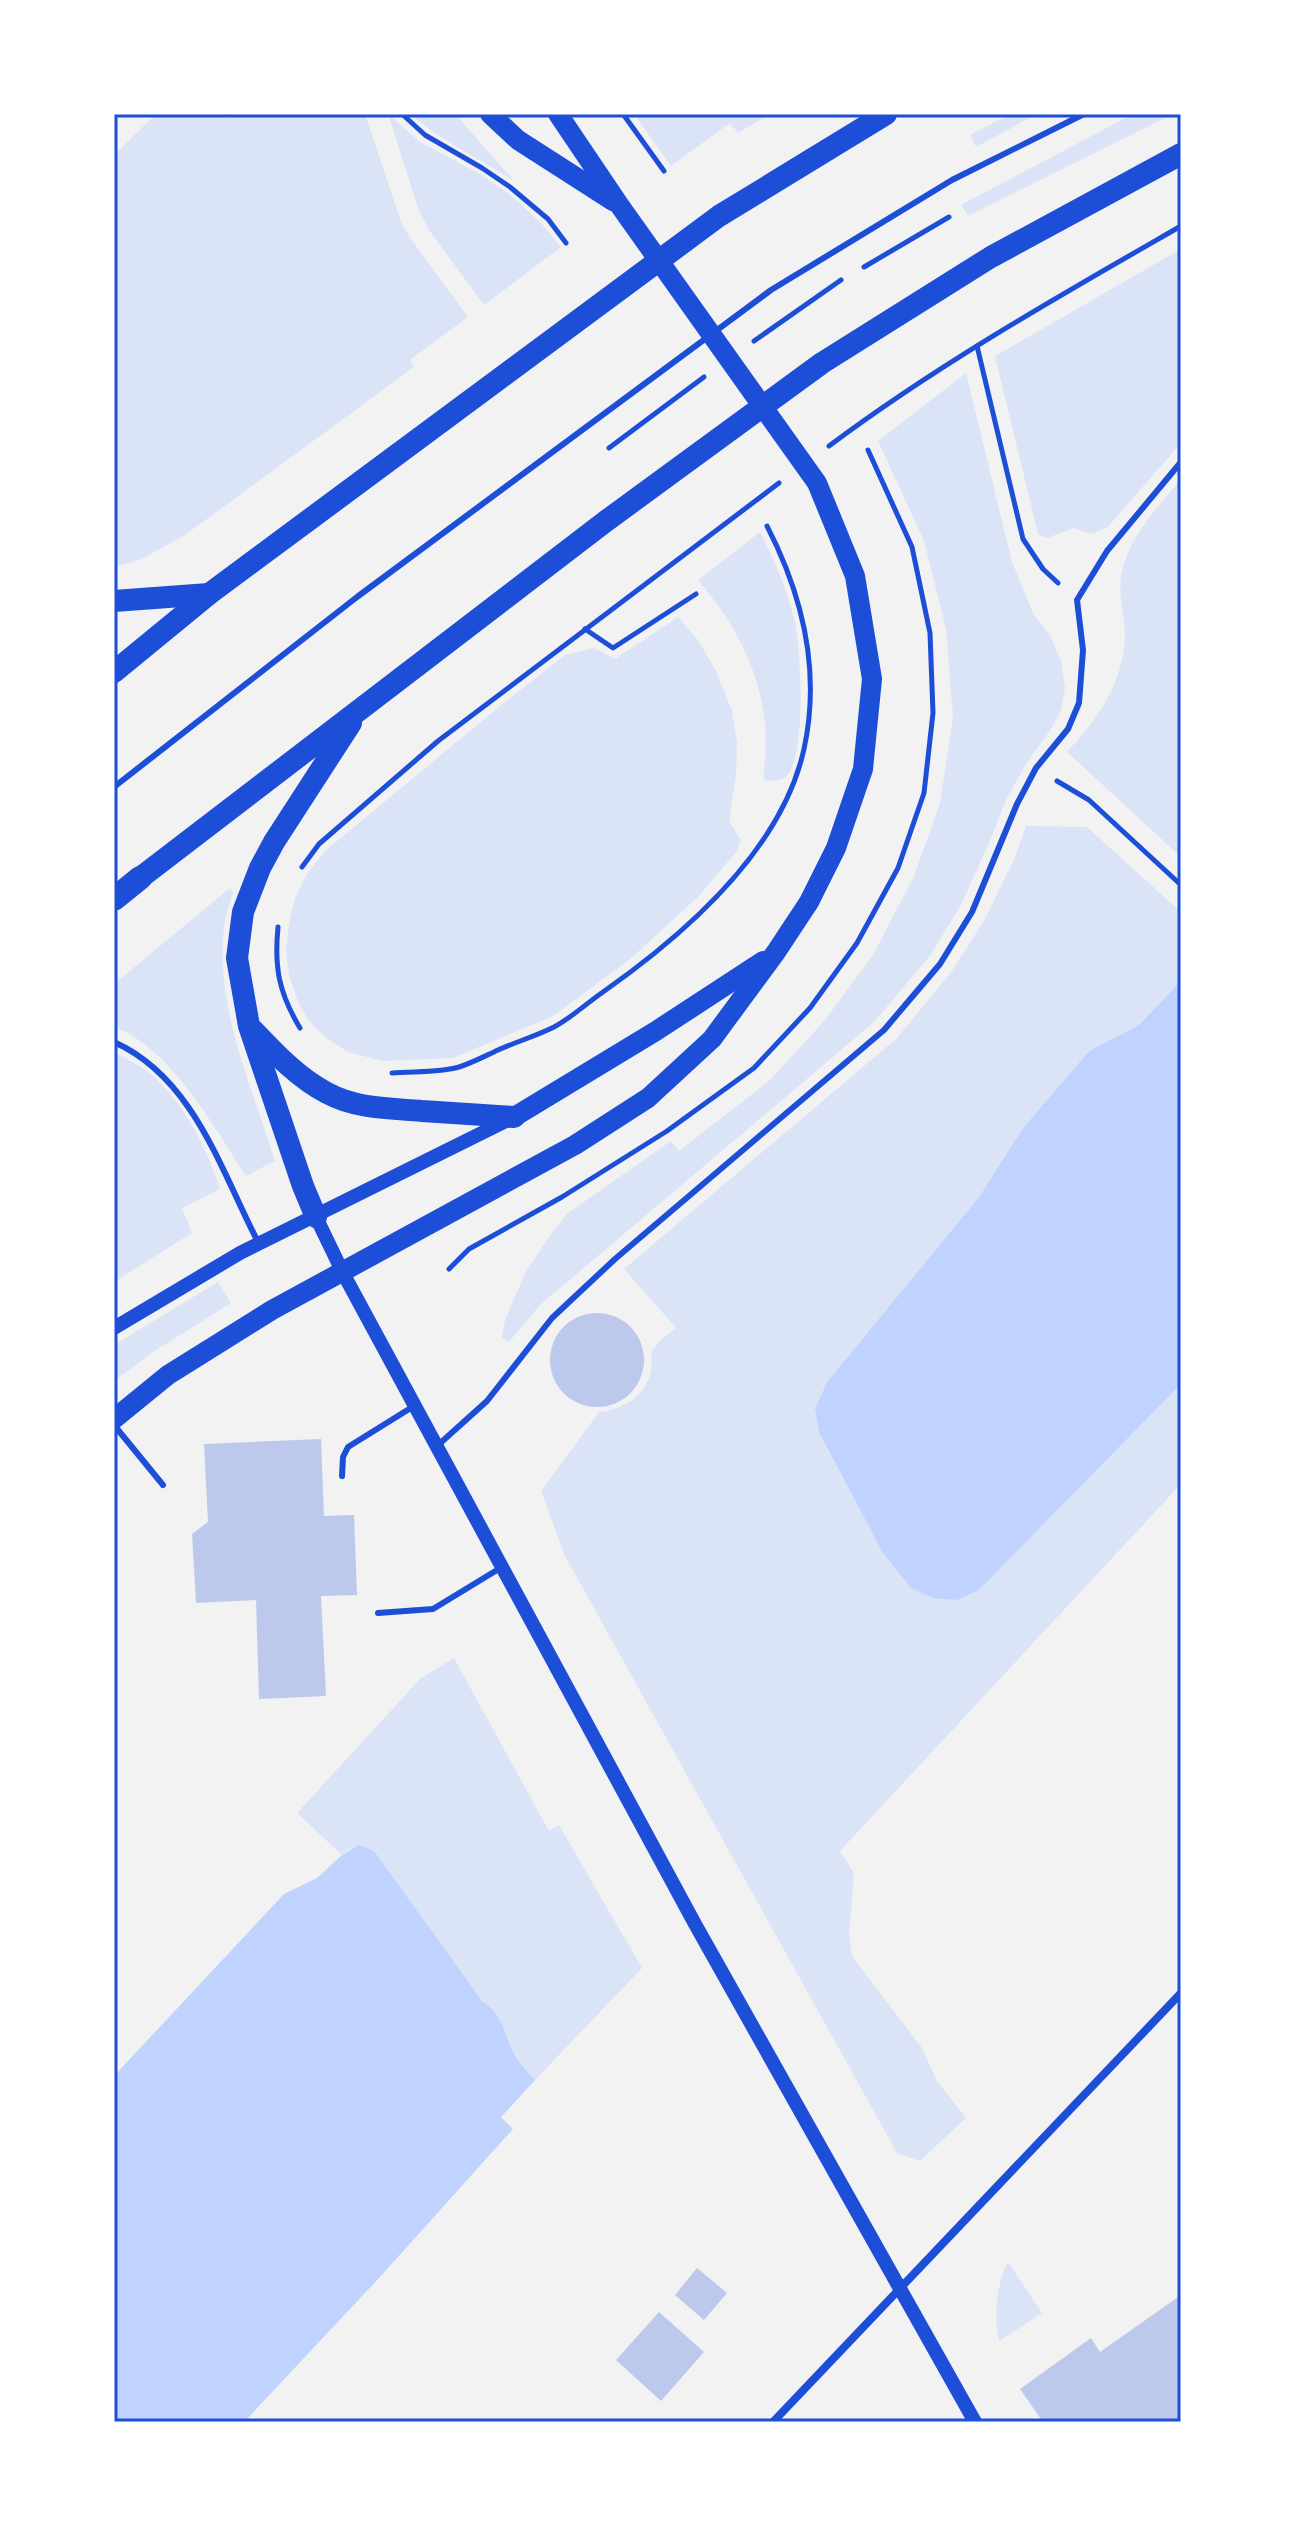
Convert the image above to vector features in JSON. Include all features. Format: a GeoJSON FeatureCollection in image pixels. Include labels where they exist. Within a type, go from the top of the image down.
{"type":"FeatureCollection","features":[{"type":"Feature","properties":{"kind":"highway"},"geometry":{"type":"LineString","coordinates":[[114,672],[209,594],[719,216],[886,114]]}},
{"type":"Feature","properties":{"kind":"highway"},"geometry":{"type":"LineString","coordinates":[[114,899],[606,521],[822,363],[991,257],[1181,154]]}},
{"type":"Feature","properties":{"kind":"highway"},"geometry":{"type":"LineString","coordinates":[[114,601],[209,594]]}},
{"type":"Feature","properties":{"kind":"highway"},"geometry":{"type":"LineString","coordinates":[[316,1217],[249,1026],[237,958],[248,894],[274,842],[360,708]]}},
{"type":"Feature","properties":{"kind":"highway"},"geometry":{"type":"LineString","coordinates":[[249,1026],[284,1062],[306,1079],[326,1093],[348,1102],[373,1108],[514,1117]]}},
{"type":"Feature","properties":{"kind":"main road"},"geometry":{"type":"LineString","coordinates":[[490,114],[518,140],[620,206]]}},
{"type":"Feature","properties":{"kind":"main road"},"geometry":{"type":"LineString","coordinates":[[114,1422],[168,1375],[272,1310],[575,1145],[648,1098],[712,1039],[809,902],[836,848],[863,769],[872,679],[855,576],[817,483],[558,114]]}},
{"type":"Feature","properties":{"kind":"main road"},"geometry":{"type":"LineString","coordinates":[[514,1117],[656,1031],[776,952]]}},
{"type":"Feature","properties":{"kind":"street"},"geometry":{"type":"LineString","coordinates":[[114,1328],[259,1244],[514,1117]]}},
{"type":"Feature","properties":{"kind":"street"},"geometry":{"type":"LineString","coordinates":[[316,1217],[343,1273],[695,1924],[975,2422]]}},
{"type":"Feature","properties":{"kind":"street"},"geometry":{"type":"LineString","coordinates":[[773,2422],[1181,1993]]}},
{"type":"Feature","properties":{"kind":"lane"},"geometry":{"type":"LineString","coordinates":[[114,787],[357,597],[771,290],[952,180],[1084,114]]}},
{"type":"Feature","properties":{"kind":"lane"},"geometry":{"type":"LineString","coordinates":[[437,1446],[487,1401],[552,1318],[615,1259],[884,1030],[940,964],[972,912],[1017,804],[1036,768],[1068,729],[1079,703],[1083,650],[1077,600],[1107,551],[1181,462]]}},
{"type":"Feature","properties":{"kind":"lane"},"geometry":{"type":"LineString","coordinates":[[114,1042],[152,1065],[179,1094],[203,1130],[259,1244]]}},
{"type":"Feature","properties":{"kind":"lane"},"geometry":{"type":"LineString","coordinates":[[342,1476],[343,1457],[348,1447],[415,1406]]}},
{"type":"Feature","properties":{"kind":"lane"},"geometry":{"type":"LineString","coordinates":[[114,1422],[163,1485]]}},
{"type":"Feature","properties":{"kind":"lane"},"geometry":{"type":"LineString","coordinates":[[378,1613],[433,1609],[502,1566]]}},
{"type":"Feature","properties":{"kind":"path"},"geometry":{"type":"LineString","coordinates":[[402,114],[425,135],[510,187],[548,219],[566,243]]}},
{"type":"Feature","properties":{"kind":"path"},"geometry":{"type":"LineString","coordinates":[[623,114],[664,171]]}},
{"type":"Feature","properties":{"kind":"path"},"geometry":{"type":"LineString","coordinates":[[860,269],[949,217]]}},
{"type":"Feature","properties":{"kind":"path"},"geometry":{"type":"LineString","coordinates":[[826,448],[863,420],[1017,320],[1181,226]]}},
{"type":"Feature","properties":{"kind":"path"},"geometry":{"type":"LineString","coordinates":[[789,316],[847,277]]}},
{"type":"Feature","properties":{"kind":"path"},"geometry":{"type":"LineString","coordinates":[[977,346],[1023,539],[1043,569],[1077,600]]}},
{"type":"Feature","properties":{"kind":"path"},"geometry":{"type":"LineString","coordinates":[[609,448],[660,410]]}},
{"type":"Feature","properties":{"kind":"path"},"geometry":{"type":"LineString","coordinates":[[299,870],[319,844],[438,741],[788,476]]}},
{"type":"Feature","properties":{"kind":"path"},"geometry":{"type":"LineString","coordinates":[[378,1074],[457,1068],[556,1026],[637,968],[707,906],[751,858],[793,783],[804,750],[808,718],[809,676],[803,619],[791,579],[767,526]]}},
{"type":"Feature","properties":{"kind":"path"},"geometry":{"type":"LineString","coordinates":[[585,629],[613,648],[696,594]]}},
{"type":"Feature","properties":{"kind":"path"},"geometry":{"type":"LineString","coordinates":[[1036,768],[1089,800],[1181,885]]}},
{"type":"Feature","properties":{"kind":"path"},"geometry":{"type":"LineString","coordinates":[[278,923],[278,980],[287,1006],[302,1030]]}},
{"type":"Feature","properties":{"kind":"shaded area"},"geometry":{"type":"Polygon","coordinates":[[[156,114],[229,114],[231,118],[239,114],[365,114],[401,222],[468,317],[410,360],[414,367],[185,535],[140,560],[114,567],[114,155],[156,114]]]}},
{"type":"Feature","properties":{"kind":"shaded area"},"geometry":{"type":"Polygon","coordinates":[[[388,114],[420,142],[508,193],[541,223],[561,247],[484,305],[429,230],[419,211],[388,114]]]}},
{"type":"Feature","properties":{"kind":"shaded area"},"geometry":{"type":"Polygon","coordinates":[[[411,114],[455,114],[515,182],[448,142],[411,114]]]}},
{"type":"Feature","properties":{"kind":"shaded area"},"geometry":{"type":"Polygon","coordinates":[[[634,114],[770,114],[738,133],[730,123],[671,166],[634,114]]]}},
{"type":"Feature","properties":{"kind":"shaded area"},"geometry":{"type":"Polygon","coordinates":[[[1010,114],[1037,114],[976,147],[970,135],[1010,114]]]}},
{"type":"Feature","properties":{"kind":"shaded area"},"geometry":{"type":"Polygon","coordinates":[[[1133,114],[1173,114],[968,216],[961,205],[1133,114]]]}},
{"type":"Feature","properties":{"kind":"shaded area"},"geometry":{"type":"Polygon","coordinates":[[[1181,249],[1181,443],[1107,528],[1091,534],[1074,528],[1047,538],[1038,534],[995,356],[1181,249]]]}},
{"type":"Feature","properties":{"kind":"shaded area"},"geometry":{"type":"Polygon","coordinates":[[[966,373],[1012,562],[1033,613],[1050,636],[1061,660],[1065,688],[1061,710],[1006,800],[960,907],[929,957],[874,1022],[540,1305],[509,1342],[502,1337],[505,1320],[526,1271],[568,1213],[671,1141],[679,1151],[770,1080],[825,1020],[873,955],[914,876],[940,803],[953,717],[946,629],[924,541],[878,441],[966,373]]]}},
{"type":"Feature","properties":{"kind":"shaded area"},"geometry":{"type":"Polygon","coordinates":[[[1181,479],[1181,857],[1067,752],[1108,698],[1120,667],[1125,633],[1120,585],[1129,551],[1144,525],[1181,479]]]}},
{"type":"Feature","properties":{"kind":"shaded area"},"geometry":{"type":"Polygon","coordinates":[[[760,532],[780,574],[797,632],[801,702],[797,750],[792,768],[784,778],[766,781],[763,778],[765,723],[753,672],[731,624],[698,580],[760,532]]]}},
{"type":"Feature","properties":{"kind":"shaded area"},"geometry":{"type":"Polygon","coordinates":[[[678,617],[698,640],[716,671],[732,711],[737,743],[729,821],[741,840],[736,852],[699,896],[629,960],[553,1016],[453,1058],[382,1061],[348,1052],[325,1037],[309,1021],[298,1002],[289,975],[286,952],[295,898],[307,874],[325,851],[565,655],[594,648],[615,659],[678,617]]]}},
{"type":"Feature","properties":{"kind":"shaded area"},"geometry":{"type":"Polygon","coordinates":[[[1026,826],[1087,827],[1181,912],[1181,981],[1139,1025],[1089,1051],[1023,1128],[979,1197],[827,1382],[815,1409],[979,1590],[1181,1384],[1181,1484],[840,1851],[854,1873],[849,1935],[852,1956],[922,2048],[937,2081],[966,2118],[920,2161],[897,2153],[565,1556],[541,1491],[599,1412],[625,1405],[644,1388],[651,1370],[653,1350],[676,1328],[624,1269],[896,1039],[952,971],[985,919],[1015,857],[1026,826]]]}},
{"type":"Feature","properties":{"kind":"shaded area"},"geometry":{"type":"Polygon","coordinates":[[[230,888],[233,892],[224,928],[225,987],[246,1076],[275,1161],[246,1176],[205,1113],[172,1070],[135,1037],[114,1027],[114,984],[230,888]]]}},
{"type":"Feature","properties":{"kind":"shaded area"},"geometry":{"type":"Polygon","coordinates":[[[114,1052],[147,1071],[172,1096],[200,1140],[220,1189],[182,1208],[192,1233],[114,1282],[114,1052]]]}},
{"type":"Feature","properties":{"kind":"shaded area"},"geometry":{"type":"Polygon","coordinates":[[[218,1282],[231,1303],[153,1352],[114,1381],[114,1345],[218,1282]]]}},
{"type":"Feature","properties":{"kind":"shaded area"},"geometry":{"type":"Polygon","coordinates":[[[454,1658],[549,1831],[559,1825],[642,1968],[535,2080],[515,2055],[495,2013],[351,1848],[342,1855],[297,1813],[421,1678],[454,1658]]]}},
{"type":"Feature","properties":{"kind":"shaded area"},"geometry":{"type":"Polygon","coordinates":[[[1008,2262],[1042,2313],[999,2341],[997,2301],[1008,2262]]]}},
{"type":"Feature","properties":{"kind":"water"},"geometry":{"type":"Polygon","coordinates":[[[1181,981],[1181,1384],[979,1590],[957,1600],[933,1598],[911,1588],[883,1553],[819,1432],[815,1409],[827,1382],[979,1197],[1023,1128],[1089,1051],[1139,1025],[1181,981]]]}},
{"type":"Feature","properties":{"kind":"water"},"geometry":{"type":"Polygon","coordinates":[[[359,1845],[374,1851],[482,2001],[495,2013],[515,2055],[535,2080],[501,2117],[513,2129],[244,2422],[114,2422],[114,2076],[284,1894],[317,1878],[342,1855],[359,1845]]]}},
{"type":"Feature","properties":{"kind":"building"},"geometry":{"type":"Polygon","coordinates":[[[597,1313],[615,1317],[630,1327],[640,1342],[644,1360],[640,1378],[630,1393],[615,1403],[597,1407],[579,1403],[564,1393],[554,1378],[550,1360],[554,1342],[564,1327],[579,1317],[597,1313]]]}},
{"type":"Feature","properties":{"kind":"building"},"geometry":{"type":"Polygon","coordinates":[[[321,1439],[324,1516],[354,1515],[357,1595],[321,1596],[326,1696],[259,1699],[256,1600],[196,1603],[192,1534],[208,1522],[204,1444],[321,1439]]]}},
{"type":"Feature","properties":{"kind":"building"},"geometry":{"type":"Polygon","coordinates":[[[697,2268],[727,2293],[704,2320],[675,2295],[697,2268]]]}},
{"type":"Feature","properties":{"kind":"building"},"geometry":{"type":"Polygon","coordinates":[[[1181,2295],[1181,2422],[1043,2422],[1020,2389],[1091,2338],[1100,2352],[1181,2295]]]}},
{"type":"Feature","properties":{"kind":"building"},"geometry":{"type":"Polygon","coordinates":[[[659,2312],[704,2352],[661,2401],[616,2360],[659,2312]]]}}]}
